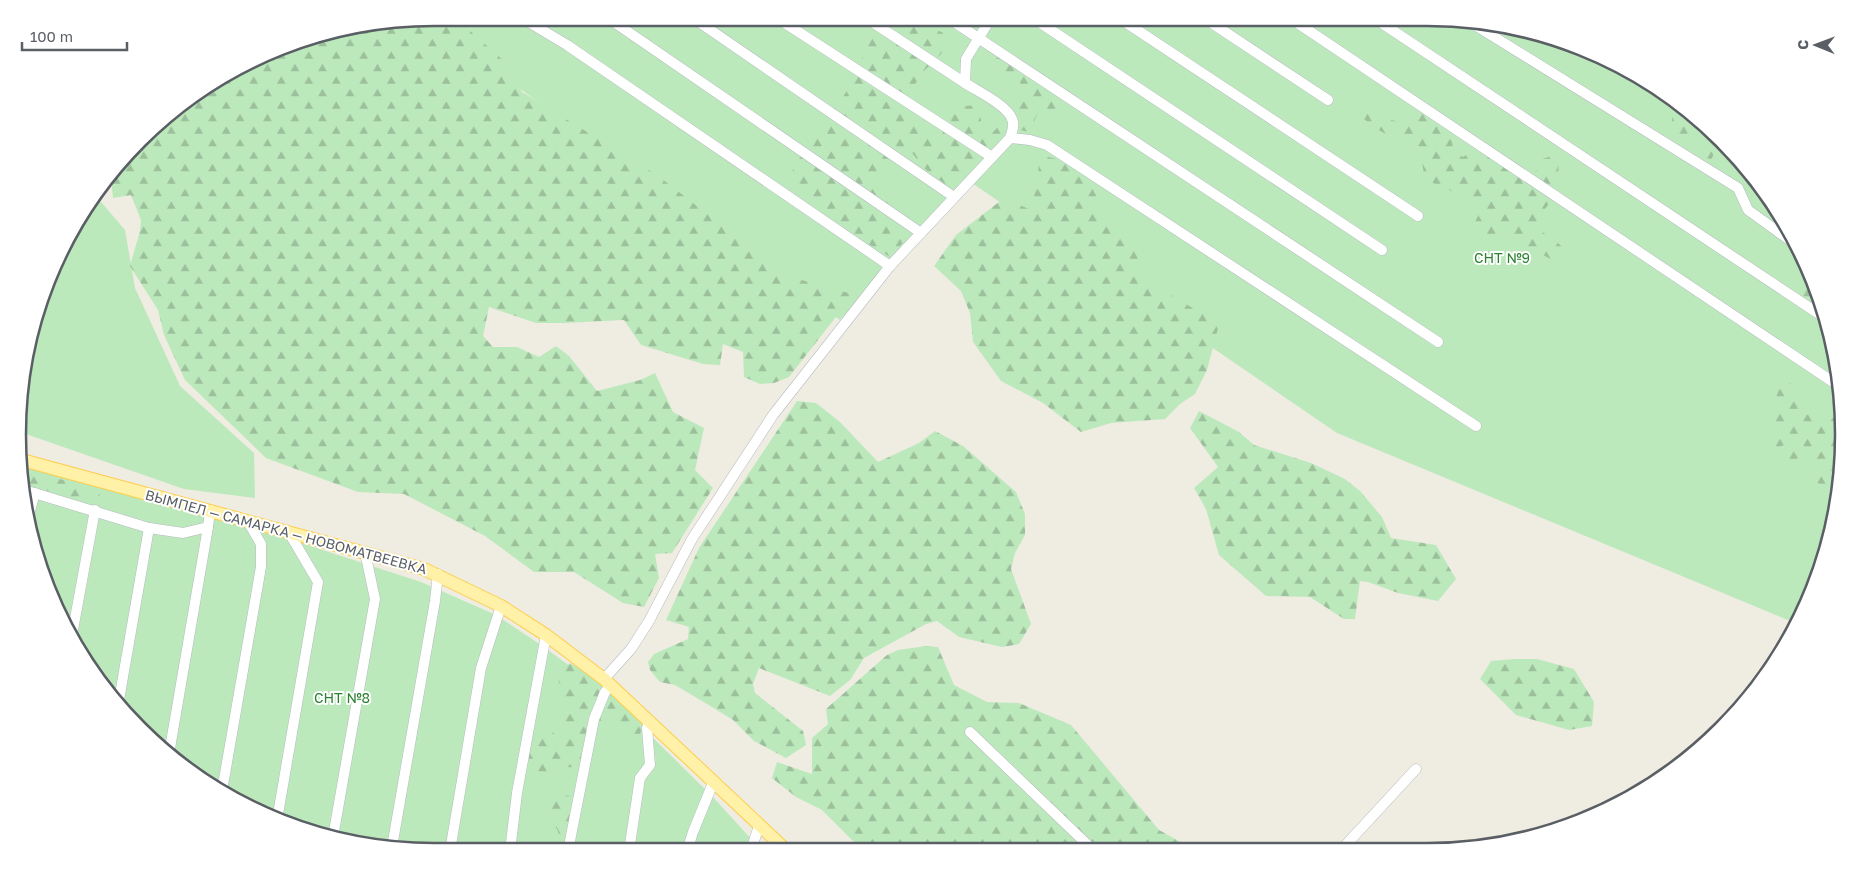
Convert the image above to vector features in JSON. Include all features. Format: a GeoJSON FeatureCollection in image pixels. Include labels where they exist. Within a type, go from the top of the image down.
{"type":"FeatureCollection","features":[{"type":"Feature","properties":{"kind":"main road","name":"ВЫМПЕЛ — САМАРКА — НОВОМАТВЕЕВКА"},"geometry":{"type":"LineString","coordinates":[[27,461],[366,552],[438,574],[501,606],[546,635],[607,682],[778,843]]}},
{"type":"Feature","properties":{"kind":"street"},"geometry":{"type":"LineString","coordinates":[[536,26],[567,44],[890,266]]}},
{"type":"Feature","properties":{"kind":"street"},"geometry":{"type":"LineString","coordinates":[[620,26],[920,233]]}},
{"type":"Feature","properties":{"kind":"street"},"geometry":{"type":"LineString","coordinates":[[705,26],[954,198]]}},
{"type":"Feature","properties":{"kind":"street"},"geometry":{"type":"LineString","coordinates":[[790,26],[992,158]]}},
{"type":"Feature","properties":{"kind":"street"},"geometry":{"type":"LineString","coordinates":[[570,843],[594,719],[607,682],[649,622],[692,539],[772,414],[890,266],[1010,138],[1014,125],[1012,117],[1006,109],[878,26]]}},
{"type":"Feature","properties":{"kind":"street"},"geometry":{"type":"LineString","coordinates":[[961,26],[1438,342]]}},
{"type":"Feature","properties":{"kind":"street"},"geometry":{"type":"LineString","coordinates":[[965,83],[966,59],[986,26]]}},
{"type":"Feature","properties":{"kind":"street"},"geometry":{"type":"LineString","coordinates":[[1045,26],[1382,250]]}},
{"type":"Feature","properties":{"kind":"street"},"geometry":{"type":"LineString","coordinates":[[1131,26],[1418,216]]}},
{"type":"Feature","properties":{"kind":"street"},"geometry":{"type":"LineString","coordinates":[[1216,26],[1328,100]]}},
{"type":"Feature","properties":{"kind":"street"},"geometry":{"type":"LineString","coordinates":[[1302,26],[1831,381]]}},
{"type":"Feature","properties":{"kind":"street"},"geometry":{"type":"LineString","coordinates":[[1386,26],[1816,312]]}},
{"type":"Feature","properties":{"kind":"street"},"geometry":{"type":"LineString","coordinates":[[1484,31],[1738,188],[1748,210],[1783,235]]}},
{"type":"Feature","properties":{"kind":"street"},"geometry":{"type":"LineString","coordinates":[[1010,138],[1047,144],[1476,426]]}},
{"type":"Feature","properties":{"kind":"street"},"geometry":{"type":"LineString","coordinates":[[31,492],[95,510],[149,528],[183,533],[208,527]]}},
{"type":"Feature","properties":{"kind":"street"},"geometry":{"type":"LineString","coordinates":[[32,501],[34,493]]}},
{"type":"Feature","properties":{"kind":"street"},"geometry":{"type":"LineString","coordinates":[[74,626],[95,510]]}},
{"type":"Feature","properties":{"kind":"street"},"geometry":{"type":"LineString","coordinates":[[170,745],[210,510]]}},
{"type":"Feature","properties":{"kind":"street"},"geometry":{"type":"LineString","coordinates":[[223,784],[260,567],[261,544],[247,520]]}},
{"type":"Feature","properties":{"kind":"street"},"geometry":{"type":"LineString","coordinates":[[120,694],[149,528]]}},
{"type":"Feature","properties":{"kind":"street"},"geometry":{"type":"LineString","coordinates":[[278,812],[318,582],[288,531]]}},
{"type":"Feature","properties":{"kind":"street"},"geometry":{"type":"LineString","coordinates":[[334,830],[375,599],[366,552]]}},
{"type":"Feature","properties":{"kind":"street"},"geometry":{"type":"LineString","coordinates":[[393,840],[435,601],[438,574]]}},
{"type":"Feature","properties":{"kind":"street"},"geometry":{"type":"LineString","coordinates":[[452,843],[481,668],[501,606]]}},
{"type":"Feature","properties":{"kind":"street"},"geometry":{"type":"LineString","coordinates":[[511,843],[517,793],[546,635]]}},
{"type":"Feature","properties":{"kind":"street"},"geometry":{"type":"LineString","coordinates":[[629,843],[640,778],[650,766],[647,728],[650,721]]}},
{"type":"Feature","properties":{"kind":"street"},"geometry":{"type":"LineString","coordinates":[[970,732],[1086,843]]}},
{"type":"Feature","properties":{"kind":"street"},"geometry":{"type":"LineString","coordinates":[[1348,843],[1416,769]]}},
{"type":"Feature","properties":{"kind":"street"},"geometry":{"type":"LineString","coordinates":[[690,843],[713,783]]}},
{"type":"Feature","properties":{"kind":"street"},"geometry":{"type":"LineString","coordinates":[[753,843],[759,826]]}},
{"type":"Feature","properties":{"kind":"green space","name":"СНТ №9"},"geometry":{"type":"Polygon","coordinates":[[[433,26],[1426,26],[1453,27],[1506,34],[1558,48],[1583,57],[1631,81],[1653,95],[1696,128],[1733,165],[1766,208],[1780,230],[1804,278],[1821,329],[1827,355],[1834,408],[1835,434],[1834,461],[1827,514],[1813,566],[1790,621],[1337,433],[966,179],[840,320],[433,26]]]}},
{"type":"Feature","properties":{"kind":"green space"},"geometry":{"type":"Polygon","coordinates":[[[465,26],[505,62],[522,92],[657,175],[787,276],[856,295],[839,313],[789,377],[774,383],[760,384],[744,377],[743,352],[723,344],[720,365],[703,364],[641,345],[624,320],[536,323],[489,307],[483,336],[493,347],[517,347],[539,357],[556,346],[569,356],[597,391],[640,380],[655,373],[673,412],[704,428],[695,470],[713,488],[672,553],[655,554],[659,578],[644,607],[623,603],[574,572],[534,572],[485,536],[404,494],[358,492],[266,458],[185,380],[164,335],[158,310],[130,266],[140,231],[141,220],[131,195],[113,198],[112,185],[128,165],[165,128],[208,95],[254,68],[303,48],[355,34],[408,27],[465,26]]]}},
{"type":"Feature","properties":{"kind":"green space"},"geometry":{"type":"Polygon","coordinates":[[[876,26],[929,26],[943,33],[945,46],[941,54],[923,72],[908,95],[929,127],[931,140],[942,139],[946,107],[979,105],[981,122],[984,128],[992,133],[1004,121],[1006,125],[1004,134],[953,190],[925,169],[912,153],[900,150],[884,166],[879,180],[896,225],[909,236],[890,257],[844,229],[821,212],[815,202],[800,191],[791,175],[807,135],[819,126],[840,102],[846,92],[862,61],[863,48],[876,26]]]}},
{"type":"Feature","properties":{"kind":"green space"},"geometry":{"type":"Polygon","coordinates":[[[1576,54],[1602,66],[1595,67],[1576,54]]]}},
{"type":"Feature","properties":{"kind":"green space"},"geometry":{"type":"Polygon","coordinates":[[[999,56],[1062,95],[1062,110],[1047,114],[1038,113],[1029,132],[1020,130],[1009,103],[1019,93],[1021,84],[1011,74],[989,64],[999,56]]]}},
{"type":"Feature","properties":{"kind":"green space"},"geometry":{"type":"Polygon","coordinates":[[[1368,108],[1378,111],[1391,120],[1405,123],[1421,112],[1451,132],[1453,150],[1463,157],[1477,148],[1499,163],[1534,174],[1542,159],[1555,155],[1559,161],[1557,180],[1552,198],[1545,209],[1547,222],[1542,232],[1553,238],[1570,255],[1564,266],[1543,255],[1535,265],[1518,259],[1512,242],[1499,232],[1492,237],[1477,233],[1474,224],[1478,216],[1476,207],[1446,188],[1425,180],[1420,150],[1390,137],[1364,119],[1368,108]]]}},
{"type":"Feature","properties":{"kind":"green space"},"geometry":{"type":"Polygon","coordinates":[[[1672,109],[1692,125],[1680,142],[1676,140],[1672,121],[1672,109]]]}},
{"type":"Feature","properties":{"kind":"green space"},"geometry":{"type":"Polygon","coordinates":[[[1708,140],[1717,148],[1711,160],[1705,157],[1708,140]]]}},
{"type":"Feature","properties":{"kind":"green space"},"geometry":{"type":"Polygon","coordinates":[[[1039,155],[1075,163],[1088,179],[1105,214],[1135,250],[1146,280],[1194,309],[1213,309],[1221,317],[1207,370],[1195,394],[1180,404],[1165,419],[1111,423],[1081,432],[1043,403],[1001,381],[973,342],[970,313],[961,291],[934,266],[956,235],[999,202],[1011,196],[1017,204],[1029,209],[1038,185],[1039,155]]]}},
{"type":"Feature","properties":{"kind":"green space"},"geometry":{"type":"Polygon","coordinates":[[[100,201],[125,230],[135,288],[180,386],[254,453],[255,498],[184,489],[26,434],[27,408],[34,355],[48,303],[68,254],[100,201]]]}},
{"type":"Feature","properties":{"kind":"green space"},"geometry":{"type":"Polygon","coordinates":[[[1802,275],[1819,322],[1800,307],[1797,285],[1802,275]]]}},
{"type":"Feature","properties":{"kind":"green space"},"geometry":{"type":"Polygon","coordinates":[[[1786,380],[1795,387],[1806,415],[1822,413],[1834,419],[1833,468],[1826,485],[1812,482],[1813,459],[1804,450],[1794,463],[1788,459],[1786,444],[1772,451],[1769,440],[1775,428],[1770,421],[1776,416],[1779,406],[1776,401],[1778,387],[1786,380]]]}},
{"type":"Feature","properties":{"kind":"green space"},"geometry":{"type":"Polygon","coordinates":[[[797,401],[816,403],[840,422],[878,462],[919,443],[935,431],[963,446],[1016,492],[1025,514],[1025,535],[1015,553],[1011,569],[1031,624],[1019,644],[1002,647],[959,637],[937,621],[926,624],[864,658],[850,680],[830,696],[759,668],[753,684],[755,693],[803,731],[806,745],[786,758],[754,741],[733,720],[707,704],[675,685],[660,682],[650,670],[648,662],[654,654],[688,639],[689,627],[666,620],[699,548],[797,401]]]}},
{"type":"Feature","properties":{"kind":"green space"},"geometry":{"type":"Polygon","coordinates":[[[1199,411],[1239,432],[1254,445],[1311,463],[1345,479],[1360,491],[1382,517],[1391,538],[1436,545],[1456,579],[1438,601],[1398,593],[1360,581],[1355,619],[1344,619],[1310,597],[1266,596],[1219,555],[1206,509],[1194,488],[1218,467],[1190,428],[1199,411]]]}},
{"type":"Feature","properties":{"kind":"green space","name":"СНТ №8"},"geometry":{"type":"Polygon","coordinates":[[[28,468],[101,486],[283,537],[421,582],[496,615],[597,686],[712,796],[755,843],[408,842],[355,835],[329,829],[278,812],[254,801],[208,774],[165,741],[128,704],[95,661],[68,615],[48,566],[34,514],[28,468]]]}},
{"type":"Feature","properties":{"kind":"green space"},"geometry":{"type":"Polygon","coordinates":[[[28,471],[97,488],[100,495],[94,501],[84,501],[30,485],[28,471]]]}},
{"type":"Feature","properties":{"kind":"green space"},"geometry":{"type":"Polygon","coordinates":[[[926,646],[938,647],[954,685],[987,702],[1019,703],[1071,725],[1159,830],[1182,843],[855,843],[822,810],[796,797],[772,778],[777,762],[812,774],[812,738],[828,724],[826,709],[887,655],[898,650],[926,646]]]}},
{"type":"Feature","properties":{"kind":"green space"},"geometry":{"type":"Polygon","coordinates":[[[1537,659],[1574,669],[1594,702],[1592,726],[1569,730],[1516,715],[1480,679],[1491,661],[1537,659]]]}},
{"type":"Feature","properties":{"kind":"green space"},"geometry":{"type":"Polygon","coordinates":[[[570,663],[595,678],[639,718],[643,725],[640,734],[636,735],[602,721],[589,719],[582,766],[562,768],[556,771],[552,783],[555,793],[570,796],[574,799],[567,839],[561,839],[557,829],[543,813],[547,794],[546,784],[526,768],[534,728],[549,729],[556,735],[561,734],[564,700],[557,676],[570,663]]]}}]}
